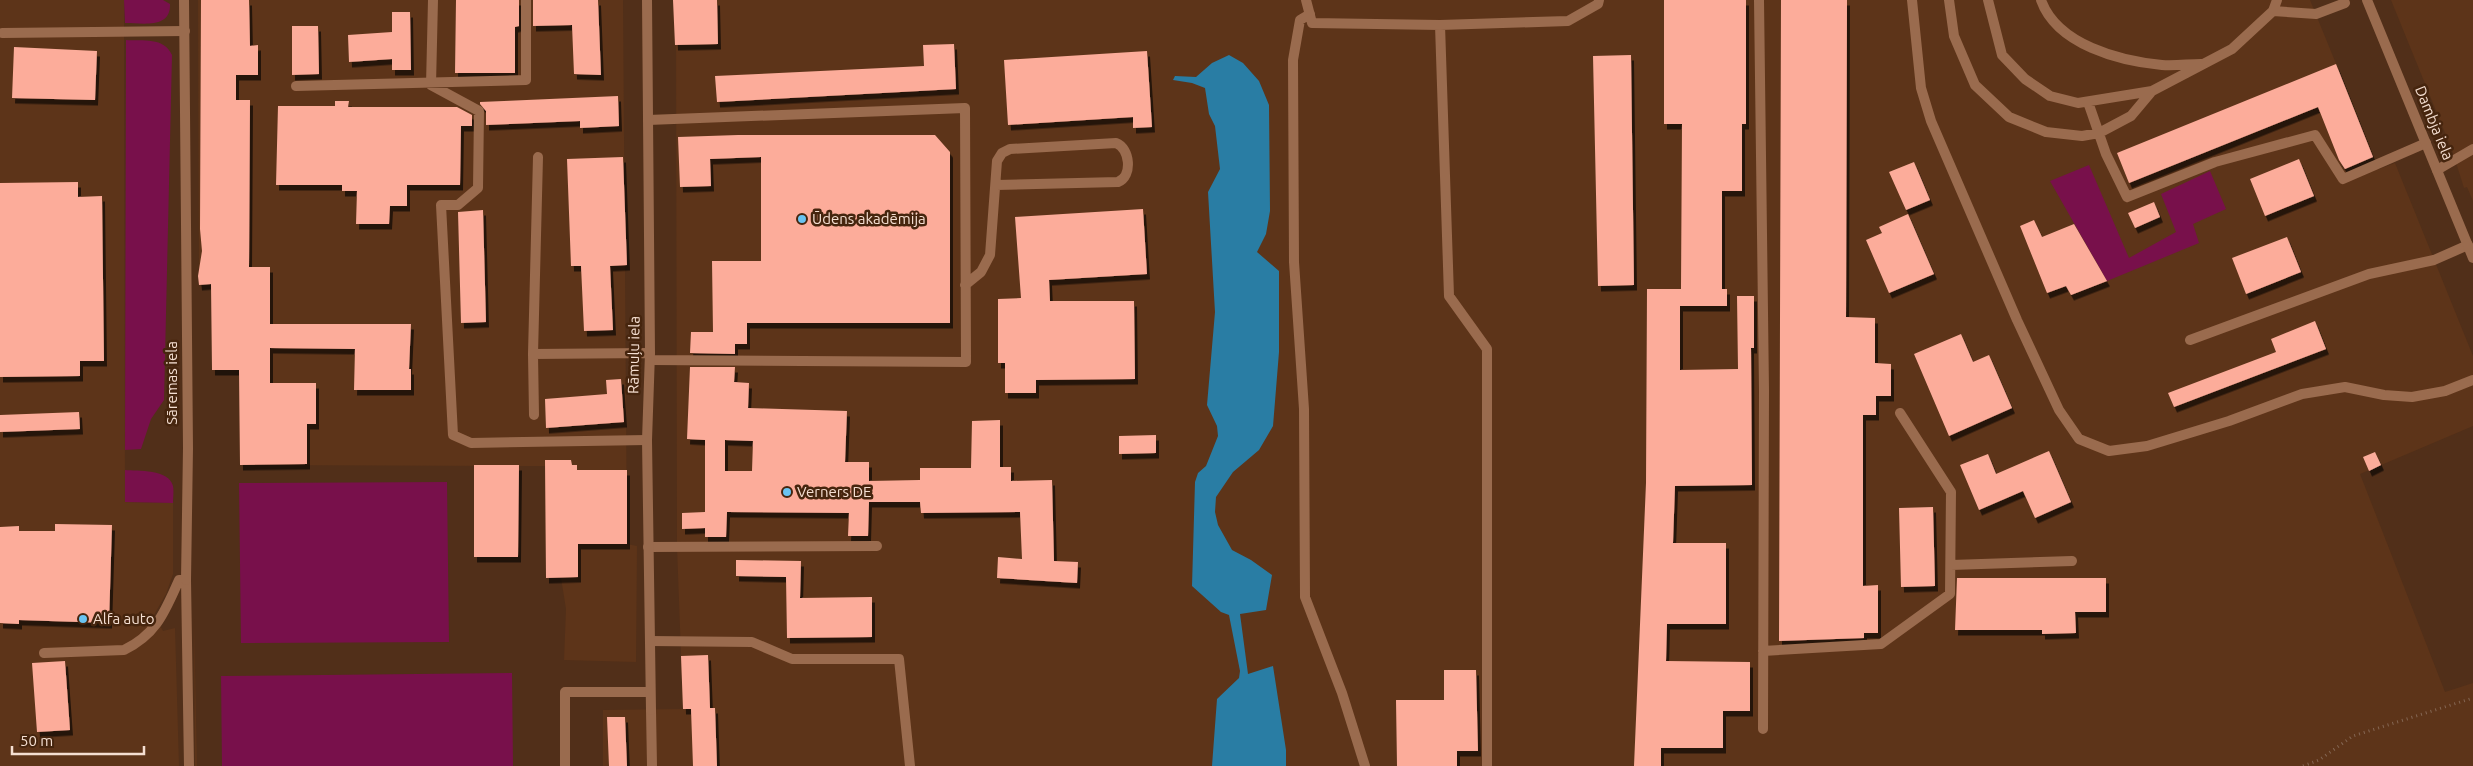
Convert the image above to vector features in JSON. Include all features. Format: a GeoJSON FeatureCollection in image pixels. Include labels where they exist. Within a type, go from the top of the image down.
{"type":"FeatureCollection","features":[{"type":"Feature","properties":{"kind":"street","name":"Sāremas iela"},"geometry":{"type":"LineString","coordinates":[[184,0],[188,448],[186,580],[189,766]]}},
{"type":"Feature","properties":{"kind":"street"},"geometry":{"type":"LineString","coordinates":[[433,0],[431,85],[479,111],[478,188],[458,204],[442,205],[453,435],[471,443],[647,440]]}},
{"type":"Feature","properties":{"kind":"street"},"geometry":{"type":"LineString","coordinates":[[296,86],[526,80],[526,0]]}},
{"type":"Feature","properties":{"kind":"street","name":"Rāmuļu iela"},"geometry":{"type":"LineString","coordinates":[[647,0],[650,357],[647,440],[652,766]]}},
{"type":"Feature","properties":{"kind":"street"},"geometry":{"type":"LineString","coordinates":[[1306,0],[1312,23],[1440,25],[1568,20],[1598,4],[1599,0]]}},
{"type":"Feature","properties":{"kind":"street"},"geometry":{"type":"LineString","coordinates":[[1759,0],[1764,390],[1763,730]]}},
{"type":"Feature","properties":{"kind":"street"},"geometry":{"type":"LineString","coordinates":[[1912,0],[1921,88],[1931,122],[2017,320],[2059,410],[2080,439],[2109,451],[2147,446],[2229,421],[2302,394],[2345,387],[2384,395],[2412,397],[2445,391],[2473,380]]}},
{"type":"Feature","properties":{"kind":"street"},"geometry":{"type":"LineString","coordinates":[[1949,0],[1954,36],[1976,85],[2009,117],[2046,132],[2082,136],[2099,133],[2131,116],[2152,91]]}},
{"type":"Feature","properties":{"kind":"street"},"geometry":{"type":"LineString","coordinates":[[1988,0],[2002,55],[2025,79],[2050,96],[2078,103],[2152,91],[2205,64],[2232,49],[2273,11],[2277,0]]}},
{"type":"Feature","properties":{"kind":"street"},"geometry":{"type":"LineString","coordinates":[[2041,0],[2063,32],[2087,47],[2163,65],[2205,64]]}},
{"type":"Feature","properties":{"kind":"street","name":"Dambja iela"},"geometry":{"type":"LineString","coordinates":[[2367,0],[2473,258]]}},
{"type":"Feature","properties":{"kind":"street"},"geometry":{"type":"LineString","coordinates":[[2273,11],[2316,14],[2346,1]]}},
{"type":"Feature","properties":{"kind":"street"},"geometry":{"type":"LineString","coordinates":[[1310,14],[1300,20],[1293,60],[1294,262],[1304,408],[1305,597],[1342,693],[1365,766]]}},
{"type":"Feature","properties":{"kind":"street"},"geometry":{"type":"LineString","coordinates":[[1440,25],[1449,296],[1487,349],[1487,766]]}},
{"type":"Feature","properties":{"kind":"street"},"geometry":{"type":"LineString","coordinates":[[2,33],[185,32]]}},
{"type":"Feature","properties":{"kind":"street"},"geometry":{"type":"LineString","coordinates":[[2088,102],[2106,154],[2127,197],[2215,162],[2315,135],[2343,180],[2426,143]]}},
{"type":"Feature","properties":{"kind":"street"},"geometry":{"type":"LineString","coordinates":[[533,354],[966,362],[965,108],[648,120]]}},
{"type":"Feature","properties":{"kind":"street"},"geometry":{"type":"LineString","coordinates":[[966,285],[980,272],[990,255],[997,161],[1002,153],[1010,149],[1116,143],[1122,145],[1126,151],[1127,174],[1124,179],[1118,182],[996,185]]}},
{"type":"Feature","properties":{"kind":"street"},"geometry":{"type":"LineString","coordinates":[[2437,170],[2473,149]]}},
{"type":"Feature","properties":{"kind":"street"},"geometry":{"type":"LineString","coordinates":[[534,416],[533,354],[538,156]]}},
{"type":"Feature","properties":{"kind":"street"},"geometry":{"type":"LineString","coordinates":[[2190,340],[2369,274],[2434,260],[2468,245]]}},
{"type":"Feature","properties":{"kind":"street"},"geometry":{"type":"LineString","coordinates":[[1763,650],[1881,644],[1950,594],[1951,492],[1900,413]]}},
{"type":"Feature","properties":{"kind":"street"},"geometry":{"type":"LineString","coordinates":[[648,547],[877,546]]}},
{"type":"Feature","properties":{"kind":"street"},"geometry":{"type":"LineString","coordinates":[[1950,565],[2072,560]]}},
{"type":"Feature","properties":{"kind":"street"},"geometry":{"type":"LineString","coordinates":[[44,653],[124,650],[158,624],[179,580],[186,580]]}},
{"type":"Feature","properties":{"kind":"street"},"geometry":{"type":"LineString","coordinates":[[650,641],[752,642],[792,658],[899,659],[910,766]]}},
{"type":"Feature","properties":{"kind":"street"},"geometry":{"type":"LineString","coordinates":[[564,766],[565,692],[650,692]]}},
{"type":"Feature","properties":{"kind":"path"},"geometry":{"type":"LineString","coordinates":[[2304,766],[2319,760],[2353,736],[2473,698]]}},
{"type":"Feature","properties":{"kind":"shaded area"},"geometry":{"type":"Polygon","coordinates":[[[0,0],[124,0],[125,502],[173,503],[173,574],[166,594],[154,615],[163,631],[175,628],[179,766],[0,766],[0,0]]]}},
{"type":"Feature","properties":{"kind":"shaded area"},"geometry":{"type":"Polygon","coordinates":[[[124,0],[163,0],[170,4],[169,12],[166,18],[155,23],[125,23],[124,0]]]}},
{"type":"Feature","properties":{"kind":"shaded area"},"geometry":{"type":"Polygon","coordinates":[[[198,0],[623,0],[627,544],[637,546],[636,662],[564,660],[566,609],[561,578],[546,578],[545,466],[240,465],[239,384],[250,370],[212,370],[213,284],[199,284],[198,0]]]}},
{"type":"Feature","properties":{"kind":"shaded area"},"geometry":{"type":"Polygon","coordinates":[[[676,0],[2310,0],[2379,169],[2395,163],[2473,356],[2473,426],[2360,474],[2445,692],[2473,683],[2473,766],[603,766],[603,710],[683,709],[677,547],[676,0]]]}},
{"type":"Feature","properties":{"kind":"shaded area"},"geometry":{"type":"Polygon","coordinates":[[[2391,0],[2473,0],[2473,201],[2467,187],[2464,188],[2452,150],[2391,0]]]}},
{"type":"Feature","properties":{"kind":"shaded area"},"geometry":{"type":"Polygon","coordinates":[[[126,40],[152,41],[164,45],[172,55],[164,400],[151,419],[141,449],[125,450],[126,40]]]}},
{"type":"Feature","properties":{"kind":"shaded area"},"geometry":{"type":"Polygon","coordinates":[[[2089,165],[2129,258],[2176,232],[2161,194],[2210,171],[2226,209],[2193,224],[2199,243],[2107,281],[2050,181],[2089,165]]]}},
{"type":"Feature","properties":{"kind":"shaded area"},"geometry":{"type":"Polygon","coordinates":[[[125,470],[152,472],[166,476],[173,486],[173,503],[125,502],[125,470]]]}},
{"type":"Feature","properties":{"kind":"shaded area"},"geometry":{"type":"Polygon","coordinates":[[[447,482],[449,642],[241,643],[239,483],[447,482]]]}},
{"type":"Feature","properties":{"kind":"shaded area"},"geometry":{"type":"Polygon","coordinates":[[[194,619],[197,766],[195,766],[194,619]]]}},
{"type":"Feature","properties":{"kind":"shaded area"},"geometry":{"type":"Polygon","coordinates":[[[512,673],[513,766],[222,766],[221,676],[512,673]]]}},
{"type":"Feature","properties":{"kind":"water"},"geometry":{"type":"Polygon","coordinates":[[[1229,55],[1243,63],[1259,81],[1269,105],[1270,211],[1266,234],[1257,252],[1279,271],[1279,352],[1273,426],[1259,450],[1233,472],[1216,497],[1215,512],[1218,525],[1232,550],[1251,560],[1272,575],[1266,610],[1240,614],[1248,674],[1273,666],[1286,750],[1286,766],[1212,766],[1217,699],[1239,678],[1240,671],[1229,615],[1221,612],[1192,586],[1195,482],[1198,473],[1206,466],[1218,436],[1217,426],[1207,405],[1215,312],[1208,192],[1220,169],[1215,126],[1209,114],[1205,88],[1192,83],[1173,80],[1175,76],[1196,77],[1212,63],[1229,55]]]}},
{"type":"Feature","properties":{"kind":"building"},"geometry":{"type":"Polygon","coordinates":[[[201,0],[249,0],[250,46],[258,45],[258,75],[236,75],[236,100],[250,100],[249,267],[270,267],[270,324],[411,324],[409,369],[411,369],[411,390],[354,390],[355,349],[270,348],[270,383],[316,383],[316,424],[307,424],[307,464],[240,465],[239,370],[212,370],[211,284],[199,285],[198,276],[202,251],[200,229],[201,0]]]}},
{"type":"Feature","properties":{"kind":"building"},"geometry":{"type":"Polygon","coordinates":[[[456,0],[519,0],[519,26],[515,27],[515,73],[455,73],[456,0]]]}},
{"type":"Feature","properties":{"kind":"building"},"geometry":{"type":"Polygon","coordinates":[[[533,0],[598,0],[601,75],[574,74],[572,25],[533,26],[533,0]]]}},
{"type":"Feature","properties":{"kind":"building"},"geometry":{"type":"Polygon","coordinates":[[[673,0],[717,0],[718,44],[675,45],[673,0]]]}},
{"type":"Feature","properties":{"kind":"building"},"geometry":{"type":"Polygon","coordinates":[[[1664,0],[1746,0],[1746,124],[1742,124],[1742,191],[1722,191],[1722,289],[1727,289],[1727,306],[1680,306],[1680,370],[1738,369],[1737,296],[1754,296],[1754,348],[1751,348],[1752,485],[1675,486],[1673,543],[1726,543],[1726,624],[1667,624],[1666,661],[1750,662],[1750,711],[1723,711],[1723,748],[1661,748],[1661,766],[1634,766],[1646,483],[1647,289],[1681,289],[1682,124],[1664,124],[1664,0]]]}},
{"type":"Feature","properties":{"kind":"building"},"geometry":{"type":"Polygon","coordinates":[[[1781,0],[1847,0],[1846,317],[1875,318],[1875,363],[1891,364],[1891,396],[1876,396],[1876,415],[1863,415],[1863,586],[1878,585],[1878,633],[1864,633],[1864,638],[1779,641],[1781,0]]]}},
{"type":"Feature","properties":{"kind":"building"},"geometry":{"type":"Polygon","coordinates":[[[392,12],[410,12],[411,70],[392,70],[392,59],[349,62],[348,35],[392,32],[392,12]]]}},
{"type":"Feature","properties":{"kind":"building"},"geometry":{"type":"Polygon","coordinates":[[[292,26],[318,26],[319,74],[292,75],[292,26]]]}},
{"type":"Feature","properties":{"kind":"building"},"geometry":{"type":"Polygon","coordinates":[[[954,44],[956,89],[717,102],[715,76],[924,66],[923,45],[954,44]]]}},
{"type":"Feature","properties":{"kind":"building"},"geometry":{"type":"Polygon","coordinates":[[[14,47],[97,51],[95,100],[12,98],[14,47]]]}},
{"type":"Feature","properties":{"kind":"building"},"geometry":{"type":"Polygon","coordinates":[[[1147,51],[1152,127],[1133,128],[1133,117],[1008,125],[1004,60],[1147,51]]]}},
{"type":"Feature","properties":{"kind":"building"},"geometry":{"type":"Polygon","coordinates":[[[1631,55],[1634,285],[1598,286],[1593,56],[1631,55]]]}},
{"type":"Feature","properties":{"kind":"building"},"geometry":{"type":"Polygon","coordinates":[[[2336,64],[2373,157],[2345,169],[2339,160],[2318,107],[2129,183],[2117,153],[2336,64]]]}},
{"type":"Feature","properties":{"kind":"building"},"geometry":{"type":"Polygon","coordinates":[[[618,96],[619,126],[580,128],[580,121],[486,125],[486,111],[480,104],[480,102],[618,96]]]}},
{"type":"Feature","properties":{"kind":"building"},"geometry":{"type":"Polygon","coordinates":[[[335,101],[349,101],[348,107],[457,107],[472,115],[472,126],[461,126],[460,185],[407,185],[407,206],[390,206],[389,224],[356,224],[357,191],[342,191],[342,185],[276,185],[278,106],[335,106],[335,101]]]}},
{"type":"Feature","properties":{"kind":"building"},"geometry":{"type":"Polygon","coordinates":[[[738,135],[935,135],[950,152],[950,323],[747,323],[747,344],[735,344],[735,354],[690,353],[691,332],[713,332],[712,261],[761,261],[761,157],[710,159],[711,186],[680,187],[678,137],[738,135]]]}},
{"type":"Feature","properties":{"kind":"building"},"geometry":{"type":"Polygon","coordinates":[[[623,157],[627,265],[610,266],[613,330],[584,331],[581,266],[571,266],[567,159],[623,157]]]}},
{"type":"Feature","properties":{"kind":"building"},"geometry":{"type":"Polygon","coordinates":[[[2299,159],[2314,196],[2265,216],[2250,179],[2299,159]]]}},
{"type":"Feature","properties":{"kind":"building"},"geometry":{"type":"Polygon","coordinates":[[[1914,162],[1930,200],[1906,210],[1889,172],[1914,162]]]}},
{"type":"Feature","properties":{"kind":"building"},"geometry":{"type":"Polygon","coordinates":[[[78,182],[78,197],[102,196],[104,361],[80,361],[80,376],[0,377],[0,183],[78,182]]]}},
{"type":"Feature","properties":{"kind":"building"},"geometry":{"type":"Polygon","coordinates":[[[2154,202],[2160,217],[2135,228],[2128,213],[2154,202]]]}},
{"type":"Feature","properties":{"kind":"building"},"geometry":{"type":"Polygon","coordinates":[[[1143,209],[1147,274],[1049,280],[1050,301],[1134,301],[1135,379],[1036,380],[1036,393],[1005,393],[1005,363],[998,363],[998,299],[1021,298],[1015,217],[1143,209]]]}},
{"type":"Feature","properties":{"kind":"building"},"geometry":{"type":"Polygon","coordinates":[[[483,210],[486,322],[461,323],[458,212],[483,210]]]}},
{"type":"Feature","properties":{"kind":"building"},"geometry":{"type":"Polygon","coordinates":[[[1908,214],[1934,274],[1889,293],[1866,240],[1882,233],[1879,227],[1908,214]]]}},
{"type":"Feature","properties":{"kind":"building"},"geometry":{"type":"Polygon","coordinates":[[[2034,220],[2042,237],[2074,224],[2107,281],[2071,295],[2066,286],[2047,293],[2020,226],[2034,220]]]}},
{"type":"Feature","properties":{"kind":"building"},"geometry":{"type":"Polygon","coordinates":[[[2287,237],[2301,272],[2246,294],[2232,258],[2287,237]]]}},
{"type":"Feature","properties":{"kind":"building"},"geometry":{"type":"Polygon","coordinates":[[[2315,321],[2326,349],[2174,407],[2168,393],[2276,352],[2271,339],[2315,321]]]}},
{"type":"Feature","properties":{"kind":"building"},"geometry":{"type":"Polygon","coordinates":[[[1961,334],[1973,362],[1989,355],[2012,408],[1949,436],[1914,354],[1961,334]]]}},
{"type":"Feature","properties":{"kind":"building"},"geometry":{"type":"Polygon","coordinates":[[[690,367],[735,367],[734,382],[749,383],[748,408],[847,411],[845,462],[869,462],[869,481],[920,480],[920,468],[971,468],[972,421],[1000,420],[1000,467],[1011,467],[1011,481],[1052,480],[1054,561],[1078,562],[1077,583],[997,578],[998,557],[1022,559],[1020,512],[921,513],[920,502],[869,502],[868,536],[848,536],[849,513],[727,512],[726,537],[705,537],[705,528],[682,529],[682,513],[705,512],[705,440],[687,439],[690,367]],[[725,440],[725,471],[752,471],[753,441],[725,440]]]}},
{"type":"Feature","properties":{"kind":"building"},"geometry":{"type":"Polygon","coordinates":[[[621,379],[624,422],[546,428],[545,399],[607,394],[606,380],[621,379]]]}},
{"type":"Feature","properties":{"kind":"building"},"geometry":{"type":"Polygon","coordinates":[[[79,412],[80,429],[0,432],[0,415],[79,412]]]}},
{"type":"Feature","properties":{"kind":"building"},"geometry":{"type":"Polygon","coordinates":[[[1156,435],[1156,453],[1119,454],[1119,436],[1156,435]]]}},
{"type":"Feature","properties":{"kind":"building"},"geometry":{"type":"Polygon","coordinates":[[[2049,451],[2071,502],[2035,518],[2023,491],[1979,510],[1960,465],[1988,454],[1996,474],[2049,451]]]}},
{"type":"Feature","properties":{"kind":"building"},"geometry":{"type":"Polygon","coordinates":[[[2375,452],[2381,465],[2369,471],[2363,457],[2375,452]]]}},
{"type":"Feature","properties":{"kind":"building"},"geometry":{"type":"Polygon","coordinates":[[[545,460],[571,460],[572,465],[577,465],[577,470],[627,470],[627,544],[578,544],[578,577],[546,578],[545,460]]]}},
{"type":"Feature","properties":{"kind":"building"},"geometry":{"type":"Polygon","coordinates":[[[474,465],[519,465],[518,557],[474,557],[474,465]]]}},
{"type":"Feature","properties":{"kind":"building"},"geometry":{"type":"Polygon","coordinates":[[[1933,507],[1935,586],[1901,587],[1899,508],[1933,507]]]}},
{"type":"Feature","properties":{"kind":"building"},"geometry":{"type":"Polygon","coordinates":[[[55,524],[112,525],[109,623],[19,620],[19,624],[0,623],[0,527],[19,526],[19,531],[55,531],[55,524]]]}},
{"type":"Feature","properties":{"kind":"building"},"geometry":{"type":"Polygon","coordinates":[[[736,560],[801,561],[800,598],[872,597],[872,637],[787,638],[786,577],[736,576],[736,560]]]}},
{"type":"Feature","properties":{"kind":"building"},"geometry":{"type":"Polygon","coordinates":[[[1957,578],[2106,578],[2106,612],[2075,612],[2076,633],[2042,634],[2042,630],[1955,630],[1957,578]]]}},
{"type":"Feature","properties":{"kind":"building"},"geometry":{"type":"Polygon","coordinates":[[[708,655],[710,708],[715,708],[717,766],[693,766],[691,709],[683,709],[681,656],[708,655]]]}},
{"type":"Feature","properties":{"kind":"building"},"geometry":{"type":"Polygon","coordinates":[[[65,661],[70,730],[37,732],[32,663],[65,661]]]}},
{"type":"Feature","properties":{"kind":"building"},"geometry":{"type":"Polygon","coordinates":[[[1444,670],[1476,670],[1478,751],[1457,751],[1457,766],[1397,766],[1396,700],[1444,700],[1444,670]]]}},
{"type":"Feature","properties":{"kind":"building"},"geometry":{"type":"Polygon","coordinates":[[[607,717],[625,717],[627,766],[609,766],[607,717]]]}},
{"type":"Feature","properties":{"kind":"place","name":"Ūdens akadēmija"},"geometry":{"type":"Point","coordinates":[802,219]}},
{"type":"Feature","properties":{"kind":"place","name":"Verners DE"},"geometry":{"type":"Point","coordinates":[787,492]}},
{"type":"Feature","properties":{"kind":"place","name":"Alfa auto"},"geometry":{"type":"Point","coordinates":[83,619]}}]}
